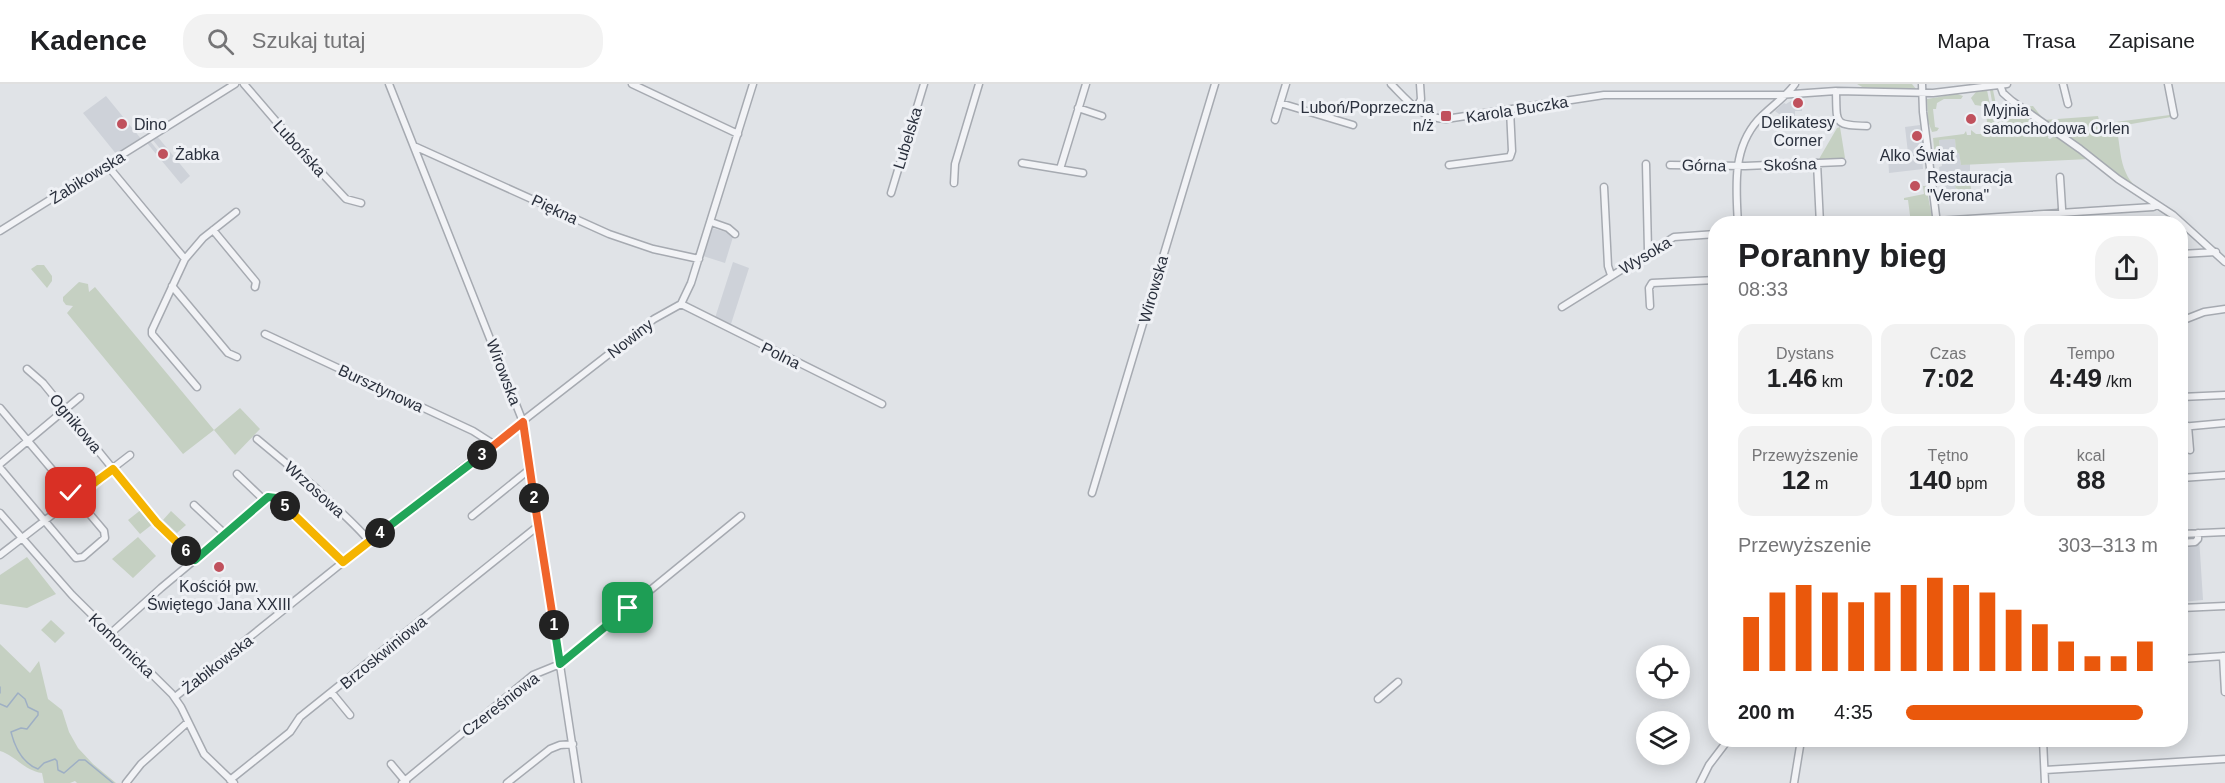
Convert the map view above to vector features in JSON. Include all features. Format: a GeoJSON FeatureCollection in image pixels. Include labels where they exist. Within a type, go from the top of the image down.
{"type":"FeatureCollection","features":[{"type":"Feature","properties":{"kind":"street","name":"Żabikowska"},"geometry":{"type":"LineString","coordinates":[[0,231],[235,84]]}},
{"type":"Feature","properties":{"kind":"street","name":"Lubońska"},"geometry":{"type":"LineString","coordinates":[[244,84],[304,155],[346,199],[361,203]]}},
{"type":"Feature","properties":{"kind":"street","name":"Wirowska"},"geometry":{"type":"LineString","coordinates":[[389,84],[523,422],[578,783]]}},
{"type":"Feature","properties":{"kind":"street"},"geometry":{"type":"LineString","coordinates":[[632,84],[738,135]]}},
{"type":"Feature","properties":{"kind":"street"},"geometry":{"type":"LineString","coordinates":[[681,304],[692,283],[753,84]]}},
{"type":"Feature","properties":{"kind":"street","name":"Lubelska"},"geometry":{"type":"LineString","coordinates":[[891,193],[924,84]]}},
{"type":"Feature","properties":{"kind":"street"},"geometry":{"type":"LineString","coordinates":[[954,183],[955,164],[980,84]]}},
{"type":"Feature","properties":{"kind":"street"},"geometry":{"type":"LineString","coordinates":[[1060,169],[1086,84]]}},
{"type":"Feature","properties":{"kind":"street","name":"Wirowska"},"geometry":{"type":"LineString","coordinates":[[1092,493],[1215,84]]}},
{"type":"Feature","properties":{"kind":"street"},"geometry":{"type":"LineString","coordinates":[[1275,120],[1286,84]]}},
{"type":"Feature","properties":{"kind":"street","name":"Karola Buczka"},"geometry":{"type":"LineString","coordinates":[[1390,84],[1416,109],[1429,116],[1446,119],[1604,95],[1922,93],[2007,84]]}},
{"type":"Feature","properties":{"kind":"street"},"geometry":{"type":"LineString","coordinates":[[1416,109],[1421,99],[1420,84]]}},
{"type":"Feature","properties":{"kind":"street"},"geometry":{"type":"LineString","coordinates":[[1738,216],[1737,166],[1748,134],[1758,120],[1795,84]]}},
{"type":"Feature","properties":{"kind":"street"},"geometry":{"type":"LineString","coordinates":[[1922,84],[1936,216]]}},
{"type":"Feature","properties":{"kind":"street"},"geometry":{"type":"LineString","coordinates":[[2063,84],[2068,104]]}},
{"type":"Feature","properties":{"kind":"street"},"geometry":{"type":"LineString","coordinates":[[2168,84],[2174,115]]}},
{"type":"Feature","properties":{"kind":"street"},"geometry":{"type":"LineString","coordinates":[[2000,85],[2002,93],[2016,104],[2075,145],[2118,179],[2174,216]]}},
{"type":"Feature","properties":{"kind":"street"},"geometry":{"type":"LineString","coordinates":[[1836,92],[1837,118],[1840,123],[1844,126],[1867,126]]}},
{"type":"Feature","properties":{"kind":"street"},"geometry":{"type":"LineString","coordinates":[[1764,95],[1771,99],[1771,107]]}},
{"type":"Feature","properties":{"kind":"street"},"geometry":{"type":"LineString","coordinates":[[1280,104],[1353,126]]}},
{"type":"Feature","properties":{"kind":"street"},"geometry":{"type":"LineString","coordinates":[[1078,108],[1102,116]]}},
{"type":"Feature","properties":{"kind":"street"},"geometry":{"type":"LineString","coordinates":[[1449,165],[1510,157],[1512,151],[1510,110]]}},
{"type":"Feature","properties":{"kind":"street","name":"Piękna"},"geometry":{"type":"LineString","coordinates":[[414,146],[609,234],[647,248],[699,259]]}},
{"type":"Feature","properties":{"kind":"street","name":"Skośna"},"geometry":{"type":"LineString","coordinates":[[1737,166],[1842,162]]}},
{"type":"Feature","properties":{"kind":"street"},"geometry":{"type":"LineString","coordinates":[[1022,163],[1083,173]]}},
{"type":"Feature","properties":{"kind":"street"},"geometry":{"type":"LineString","coordinates":[[1817,163],[1820,216]]}},
{"type":"Feature","properties":{"kind":"street"},"geometry":{"type":"LineString","coordinates":[[1646,164],[1648,251]]}},
{"type":"Feature","properties":{"kind":"street"},"geometry":{"type":"LineString","coordinates":[[107,165],[185,259]]}},
{"type":"Feature","properties":{"kind":"street","name":"Górna"},"geometry":{"type":"LineString","coordinates":[[1670,165],[1737,166]]}},
{"type":"Feature","properties":{"kind":"street"},"geometry":{"type":"LineString","coordinates":[[2060,177],[2062,216]]}},
{"type":"Feature","properties":{"kind":"street","name":"Wysoka"},"geometry":{"type":"LineString","coordinates":[[1604,187],[1608,266],[1611,275]]}},
{"type":"Feature","properties":{"kind":"street"},"geometry":{"type":"LineString","coordinates":[[2020,216],[2157,205]]}},
{"type":"Feature","properties":{"kind":"street"},"geometry":{"type":"LineString","coordinates":[[197,387],[152,334],[152,330],[185,259],[201,240],[236,212]]}},
{"type":"Feature","properties":{"kind":"street"},"geometry":{"type":"LineString","coordinates":[[711,222],[728,228],[735,234]]}},
{"type":"Feature","properties":{"kind":"street"},"geometry":{"type":"LineString","coordinates":[[2188,228],[2225,262]]}},
{"type":"Feature","properties":{"kind":"street"},"geometry":{"type":"LineString","coordinates":[[213,230],[256,282],[255,287]]}},
{"type":"Feature","properties":{"kind":"street","name":"Wysoka"},"geometry":{"type":"LineString","coordinates":[[1562,307],[1648,251],[1676,236],[1708,234]]}},
{"type":"Feature","properties":{"kind":"street"},"geometry":{"type":"LineString","coordinates":[[2188,254],[2216,252]]}},
{"type":"Feature","properties":{"kind":"street"},"geometry":{"type":"LineString","coordinates":[[1650,306],[1649,288],[1652,283],[1708,280]]}},
{"type":"Feature","properties":{"kind":"street"},"geometry":{"type":"LineString","coordinates":[[172,286],[228,353],[237,357]]}},
{"type":"Feature","properties":{"kind":"street","name":"Nowiny"},"geometry":{"type":"LineString","coordinates":[[398,518],[495,445],[658,316],[681,304]]}},
{"type":"Feature","properties":{"kind":"street","name":"Polna"},"geometry":{"type":"LineString","coordinates":[[681,304],[880,401]]}},
{"type":"Feature","properties":{"kind":"street"},"geometry":{"type":"LineString","coordinates":[[2188,318],[2204,312],[2225,309]]}},
{"type":"Feature","properties":{"kind":"street","name":"Bursztynowa"},"geometry":{"type":"LineString","coordinates":[[265,334],[473,432],[495,445]]}},
{"type":"Feature","properties":{"kind":"street","name":"Ognikowa"},"geometry":{"type":"LineString","coordinates":[[27,369],[43,383],[157,523],[195,560]]}},
{"type":"Feature","properties":{"kind":"street"},"geometry":{"type":"LineString","coordinates":[[2188,398],[2225,395]]}},
{"type":"Feature","properties":{"kind":"street"},"geometry":{"type":"LineString","coordinates":[[0,408],[28,441],[76,498],[106,535],[104,540],[82,557],[75,557],[0,466],[28,441],[80,397]]}},
{"type":"Feature","properties":{"kind":"street"},"geometry":{"type":"LineString","coordinates":[[2188,426],[2225,423]]}},
{"type":"Feature","properties":{"kind":"street","name":"Wrzosowa"},"geometry":{"type":"LineString","coordinates":[[257,438],[357,526],[370,542]]}},
{"type":"Feature","properties":{"kind":"street"},"geometry":{"type":"LineString","coordinates":[[2188,440],[2190,450]]}},
{"type":"Feature","properties":{"kind":"street"},"geometry":{"type":"LineString","coordinates":[[0,555],[130,455]]}},
{"type":"Feature","properties":{"kind":"street"},"geometry":{"type":"LineString","coordinates":[[472,516],[530,469]]}},
{"type":"Feature","properties":{"kind":"street"},"geometry":{"type":"LineString","coordinates":[[237,474],[264,501]]}},
{"type":"Feature","properties":{"kind":"street"},"geometry":{"type":"LineString","coordinates":[[2188,478],[2225,475]]}},
{"type":"Feature","properties":{"kind":"street"},"geometry":{"type":"LineString","coordinates":[[110,634],[270,496],[276,498],[343,562]]}},
{"type":"Feature","properties":{"kind":"street"},"geometry":{"type":"LineString","coordinates":[[194,505],[225,534]]}},
{"type":"Feature","properties":{"kind":"street","name":"Komornicka"},"geometry":{"type":"LineString","coordinates":[[0,513],[72,595],[175,698],[206,757],[232,782]]}},
{"type":"Feature","properties":{"kind":"street","name":"Czereśniowa"},"geometry":{"type":"LineString","coordinates":[[404,782],[533,675],[560,664],[741,516]]}},
{"type":"Feature","properties":{"kind":"street","name":"Żabikowska"},"geometry":{"type":"LineString","coordinates":[[175,698],[398,518]]}},
{"type":"Feature","properties":{"kind":"street","name":"Brzoskwiniowa"},"geometry":{"type":"LineString","coordinates":[[232,782],[290,732],[300,717],[538,526]]}},
{"type":"Feature","properties":{"kind":"street"},"geometry":{"type":"LineString","coordinates":[[2188,534],[2225,532]]}},
{"type":"Feature","properties":{"kind":"street"},"geometry":{"type":"LineString","coordinates":[[2188,542],[2195,542],[2198,539],[2198,533]]}},
{"type":"Feature","properties":{"kind":"street"},"geometry":{"type":"LineString","coordinates":[[2188,608],[2225,606]]}},
{"type":"Feature","properties":{"kind":"street"},"geometry":{"type":"LineString","coordinates":[[2188,659],[2224,656],[2225,692]]}},
{"type":"Feature","properties":{"kind":"street"},"geometry":{"type":"LineString","coordinates":[[1378,699],[1398,682]]}},
{"type":"Feature","properties":{"kind":"street"},"geometry":{"type":"LineString","coordinates":[[332,693],[350,715]]}},
{"type":"Feature","properties":{"kind":"street"},"geometry":{"type":"LineString","coordinates":[[126,783],[141,764],[188,722]]}},
{"type":"Feature","properties":{"kind":"street"},"geometry":{"type":"LineString","coordinates":[[507,783],[553,747],[573,744]]}},
{"type":"Feature","properties":{"kind":"street"},"geometry":{"type":"LineString","coordinates":[[1700,783],[1709,765],[1723,747]]}},
{"type":"Feature","properties":{"kind":"street"},"geometry":{"type":"LineString","coordinates":[[1794,783],[1800,747]]}},
{"type":"Feature","properties":{"kind":"street"},"geometry":{"type":"LineString","coordinates":[[2043,747],[2045,783]]}},
{"type":"Feature","properties":{"kind":"street"},"geometry":{"type":"LineString","coordinates":[[2045,770],[2225,759]]}},
{"type":"Feature","properties":{"kind":"street"},"geometry":{"type":"LineString","coordinates":[[391,764],[404,782]]}},
{"type":"Feature","properties":{"kind":"shaded area"},"geometry":{"type":"Polygon","coordinates":[[[106,96],[142,140],[117,155],[83,113],[106,96]]]}},
{"type":"Feature","properties":{"kind":"shaded area"},"geometry":{"type":"Polygon","coordinates":[[[1794,97],[1801,97],[1802,111],[1795,111],[1795,119],[1786,119],[1775,111],[1784,103],[1794,99],[1794,97]]]}},
{"type":"Feature","properties":{"kind":"shaded area"},"geometry":{"type":"Polygon","coordinates":[[[1920,125],[1924,152],[1922,155],[1923,169],[1889,173],[1888,155],[1908,153],[1905,127],[1920,125]]]}},
{"type":"Feature","properties":{"kind":"shaded area"},"geometry":{"type":"Polygon","coordinates":[[[157,136],[190,176],[181,184],[147,143],[150,141],[159,152],[161,150],[152,139],[157,136]]]}},
{"type":"Feature","properties":{"kind":"shaded area"},"geometry":{"type":"Polygon","coordinates":[[[1955,139],[1956,152],[1959,152],[1961,165],[1970,164],[1970,180],[1955,181],[1956,199],[1942,200],[1939,140],[1955,139]]]}},
{"type":"Feature","properties":{"kind":"shaded area"},"geometry":{"type":"Polygon","coordinates":[[[712,228],[729,233],[733,237],[725,263],[703,256],[712,228]]]}},
{"type":"Feature","properties":{"kind":"shaded area"},"geometry":{"type":"Polygon","coordinates":[[[733,262],[749,268],[731,324],[715,318],[733,262]]]}},
{"type":"Feature","properties":{"kind":"shaded area"},"geometry":{"type":"Polygon","coordinates":[[[2199,537],[2203,600],[2188,601],[2188,538],[2199,537]]]}},
{"type":"Feature","properties":{"kind":"green space"},"geometry":{"type":"Polygon","coordinates":[[[1857,84],[1912,84],[1916,89],[1864,88],[1857,84]]]}},
{"type":"Feature","properties":{"kind":"green space"},"geometry":{"type":"Polygon","coordinates":[[[1987,90],[1993,120],[2001,131],[2004,131],[2002,121],[1999,125],[1995,119],[1990,90],[1993,90],[1998,114],[2012,112],[2011,103],[2049,130],[2048,138],[2056,135],[2089,159],[1961,165],[1959,153],[1956,153],[1955,139],[1939,140],[1941,159],[1935,159],[1933,138],[1964,134],[1966,131],[1967,135],[1971,135],[1971,130],[1976,134],[1981,134],[1987,122],[1986,110],[1982,106],[1975,105],[1971,98],[1976,92],[1987,90]]]}},
{"type":"Feature","properties":{"kind":"green space"},"geometry":{"type":"Polygon","coordinates":[[[1957,94],[1963,96],[1961,99],[1944,99],[1937,103],[1936,109],[1933,109],[1935,127],[1939,128],[1932,132],[1928,121],[1927,99],[1957,94]]]}},
{"type":"Feature","properties":{"kind":"green space"},"geometry":{"type":"Polygon","coordinates":[[[2033,106],[2044,120],[2098,116],[2100,124],[2170,115],[2171,117],[2120,126],[2117,131],[2122,163],[2129,179],[2147,195],[2174,211],[2172,211],[2121,179],[2022,107],[2033,106]]]}},
{"type":"Feature","properties":{"kind":"green space"},"geometry":{"type":"Polygon","coordinates":[[[1840,127],[1845,158],[1819,159],[1837,128],[1840,127]]]}},
{"type":"Feature","properties":{"kind":"green space"},"geometry":{"type":"Polygon","coordinates":[[[1970,180],[1972,196],[1956,197],[1955,181],[1970,180]]]}},
{"type":"Feature","properties":{"kind":"green space"},"geometry":{"type":"Polygon","coordinates":[[[1923,186],[1926,186],[1932,216],[1910,216],[1908,200],[1904,198],[1924,194],[1923,186]]]}},
{"type":"Feature","properties":{"kind":"green space"},"geometry":{"type":"Polygon","coordinates":[[[37,265],[44,265],[52,276],[52,281],[47,288],[31,269],[37,265]]]}},
{"type":"Feature","properties":{"kind":"green space"},"geometry":{"type":"Polygon","coordinates":[[[79,282],[88,284],[89,292],[95,287],[214,430],[183,454],[67,313],[73,306],[66,305],[63,297],[79,282]]]}},
{"type":"Feature","properties":{"kind":"green space"},"geometry":{"type":"Polygon","coordinates":[[[240,408],[260,429],[235,455],[214,430],[240,408]]]}},
{"type":"Feature","properties":{"kind":"green space"},"geometry":{"type":"Polygon","coordinates":[[[142,509],[154,523],[140,534],[128,520],[142,509]]]}},
{"type":"Feature","properties":{"kind":"green space"},"geometry":{"type":"Polygon","coordinates":[[[171,511],[186,525],[177,533],[163,520],[171,511]]]}},
{"type":"Feature","properties":{"kind":"green space"},"geometry":{"type":"Polygon","coordinates":[[[138,537],[156,556],[133,578],[112,559],[138,537]]]}},
{"type":"Feature","properties":{"kind":"green space"},"geometry":{"type":"Polygon","coordinates":[[[27,557],[56,594],[27,608],[0,604],[0,575],[27,557]]]}},
{"type":"Feature","properties":{"kind":"green space"},"geometry":{"type":"Polygon","coordinates":[[[51,620],[65,633],[55,643],[41,630],[51,620]]]}},
{"type":"Feature","properties":{"kind":"green space"},"geometry":{"type":"Polygon","coordinates":[[[0,644],[30,673],[39,661],[48,699],[62,710],[69,732],[78,748],[116,783],[77,783],[75,781],[44,783],[42,773],[36,772],[0,751],[0,644]]]}},
{"type":"Feature","properties":{"kind":"waterway"},"geometry":{"type":"LineString","coordinates":[[0,687],[0,693]]}},
{"type":"Feature","properties":{"kind":"waterway"},"geometry":{"type":"LineString","coordinates":[[0,704],[7,707],[18,693],[25,699],[28,707],[38,712],[27,729],[21,728],[11,732],[20,754],[32,766],[38,769],[44,763],[55,759],[58,770],[64,773],[79,760],[85,760],[113,783]]}},
{"type":"Feature","properties":{"kind":"place","name":"Delikatesy Corner"},"geometry":{"type":"Point","coordinates":[1798,103]}},
{"type":"Feature","properties":{"kind":"place","name":"Luboń/Poprzeczna n/ż"},"geometry":{"type":"Point","coordinates":[1446,116]}},
{"type":"Feature","properties":{"kind":"place","name":"Myjnia samochodowa Orlen"},"geometry":{"type":"Point","coordinates":[1971,119]}},
{"type":"Feature","properties":{"kind":"place","name":"Dino"},"geometry":{"type":"Point","coordinates":[122,124]}},
{"type":"Feature","properties":{"kind":"place","name":"Alko Świat"},"geometry":{"type":"Point","coordinates":[1917,136]}},
{"type":"Feature","properties":{"kind":"place","name":"Żabka"},"geometry":{"type":"Point","coordinates":[163,154]}},
{"type":"Feature","properties":{"kind":"place","name":"Restauracja \"Verona\""},"geometry":{"type":"Point","coordinates":[1915,186]}},
{"type":"Feature","properties":{"kind":"place","name":"Kościół pw. Świętego Jana XXIII"},"geometry":{"type":"Point","coordinates":[219,567]}},
{"type":"Feature","properties":{"kind":"route"},"geometry":{"type":"LineString","coordinates":[[71,493],[76,498],[113,469],[157,523],[195,560],[267,498],[274,497],[343,562],[523,422],[560,664],[628,608]]}}]}
